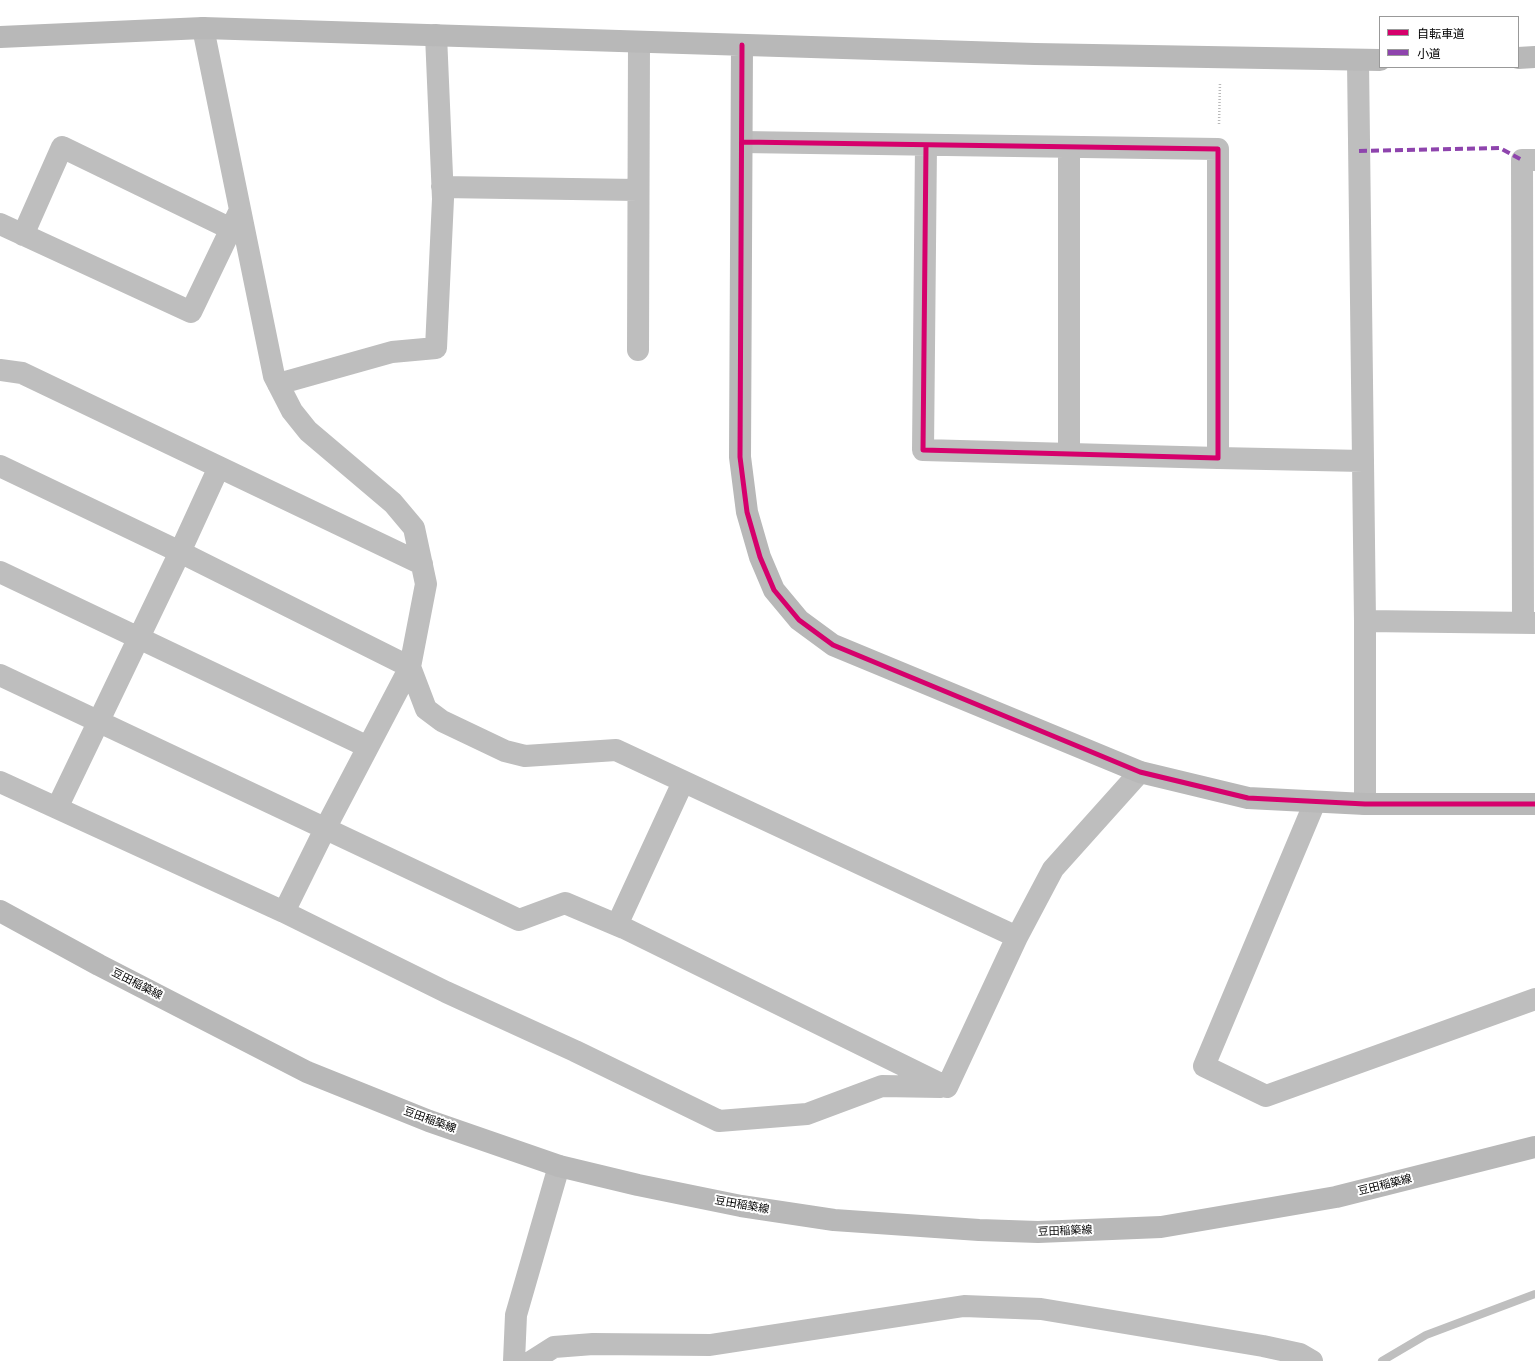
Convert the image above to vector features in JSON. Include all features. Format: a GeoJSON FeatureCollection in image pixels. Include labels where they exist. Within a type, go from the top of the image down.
{"type":"FeatureCollection","features":[{"type":"Feature","properties":{"kind":"street"},"geometry":{"type":"LineString","coordinates":[[203,28],[274,376],[292,411],[308,430],[393,503],[414,528],[426,584],[410,667],[325,829],[284,912]]}},
{"type":"Feature","properties":{"kind":"street"},"geometry":{"type":"LineString","coordinates":[[0,37],[203,28],[742,45],[1221,58],[1358,61],[1379,60]]}},
{"type":"Feature","properties":{"kind":"street"},"geometry":{"type":"LineString","coordinates":[[278,384],[392,352],[436,348],[442,187],[436,35]]}},
{"type":"Feature","properties":{"kind":"street"},"geometry":{"type":"LineString","coordinates":[[638,350],[637,190],[639,42]]}},
{"type":"Feature","properties":{"kind":"street"},"geometry":{"type":"LineString","coordinates":[[742,45],[740,457],[747,512],[760,557],[774,590],[799,620],[833,645],[1140,772],[1248,798],[1364,804],[1535,804]]}},
{"type":"Feature","properties":{"kind":"street"},"geometry":{"type":"LineString","coordinates":[[1519,58],[1535,57]]}},
{"type":"Feature","properties":{"kind":"street"},"geometry":{"type":"LineString","coordinates":[[1358,61],[1365,621],[1364,804]]}},
{"type":"Feature","properties":{"kind":"street"},"geometry":{"type":"LineString","coordinates":[[742,142],[1218,149],[1218,458]]}},
{"type":"Feature","properties":{"kind":"street"},"geometry":{"type":"LineString","coordinates":[[926,145],[923,450],[1363,461]]}},
{"type":"Feature","properties":{"kind":"street"},"geometry":{"type":"LineString","coordinates":[[22,234],[62,147],[231,229]]}},
{"type":"Feature","properties":{"kind":"street"},"geometry":{"type":"LineString","coordinates":[[1069,147],[1069,454]]}},
{"type":"Feature","properties":{"kind":"street"},"geometry":{"type":"LineString","coordinates":[[1365,621],[1529,623],[1522,160],[1535,160]]}},
{"type":"Feature","properties":{"kind":"street"},"geometry":{"type":"LineString","coordinates":[[442,187],[637,190]]}},
{"type":"Feature","properties":{"kind":"street"},"geometry":{"type":"LineString","coordinates":[[0,224],[191,312],[240,210]]}},
{"type":"Feature","properties":{"kind":"street"},"geometry":{"type":"LineString","coordinates":[[0,370],[22,373],[422,564]]}},
{"type":"Feature","properties":{"kind":"street"},"geometry":{"type":"LineString","coordinates":[[0,466],[180,552],[410,667],[426,709],[442,721],[505,751],[525,756],[616,750],[1017,937]]}},
{"type":"Feature","properties":{"kind":"street"},"geometry":{"type":"LineString","coordinates":[[57,808],[140,638],[218,467]]}},
{"type":"Feature","properties":{"kind":"street"},"geometry":{"type":"LineString","coordinates":[[0,572],[368,747]]}},
{"type":"Feature","properties":{"kind":"street"},"geometry":{"type":"LineString","coordinates":[[0,675],[519,920],[565,903],[617,925],[947,1087]]}},
{"type":"Feature","properties":{"kind":"street"},"geometry":{"type":"LineString","coordinates":[[947,1087],[1017,937],[1053,869],[1140,772]]}},
{"type":"Feature","properties":{"kind":"street"},"geometry":{"type":"LineString","coordinates":[[0,782],[284,912],[446,992],[574,1051],[719,1121],[807,1114],[882,1086],[947,1087]]}},
{"type":"Feature","properties":{"kind":"street"},"geometry":{"type":"LineString","coordinates":[[617,925],[682,782]]}},
{"type":"Feature","properties":{"kind":"street"},"geometry":{"type":"LineString","coordinates":[[1314,802],[1204,1066],[1266,1096],[1535,999]]}},
{"type":"Feature","properties":{"kind":"street","name":"豆田稲築線"},"geometry":{"type":"LineString","coordinates":[[0,912],[106,969],[307,1072],[429,1121],[559,1166],[653,1188],[741,1206],[834,1220],[979,1230],[1038,1232],[1161,1226],[1336,1198],[1535,1147]]}},
{"type":"Feature","properties":{"kind":"street"},"geometry":{"type":"LineString","coordinates":[[514,1361],[516,1316],[559,1166]]}},
{"type":"Feature","properties":{"kind":"street"},"geometry":{"type":"LineString","coordinates":[[532,1361],[554,1348],[593,1344],[710,1345],[964,1306],[1041,1309],[1263,1346],[1300,1354],[1312,1361]]}},
{"type":"Feature","properties":{"kind":"path"},"geometry":{"type":"LineString","coordinates":[[1218,149],[1221,58]]}},
{"type":"Feature","properties":{"kind":"waterway"},"geometry":{"type":"LineString","coordinates":[[1382,1361],[1426,1335],[1535,1294]]}},
{"type":"Feature","properties":{"kind":"marked path"},"geometry":{"type":"LineString","coordinates":[[1359,151],[1500,148],[1522,160]]}},
{"type":"Feature","properties":{"kind":"cycle path"},"geometry":{"type":"LineString","coordinates":[[742,45],[740,457],[747,512],[760,557],[774,590],[799,620],[833,645],[1140,772],[1248,798],[1365,804],[1535,804]]}},
{"type":"Feature","properties":{"kind":"cycle path"},"geometry":{"type":"LineString","coordinates":[[742,142],[1218,149],[1218,458],[923,450],[926,145]]}}]}
